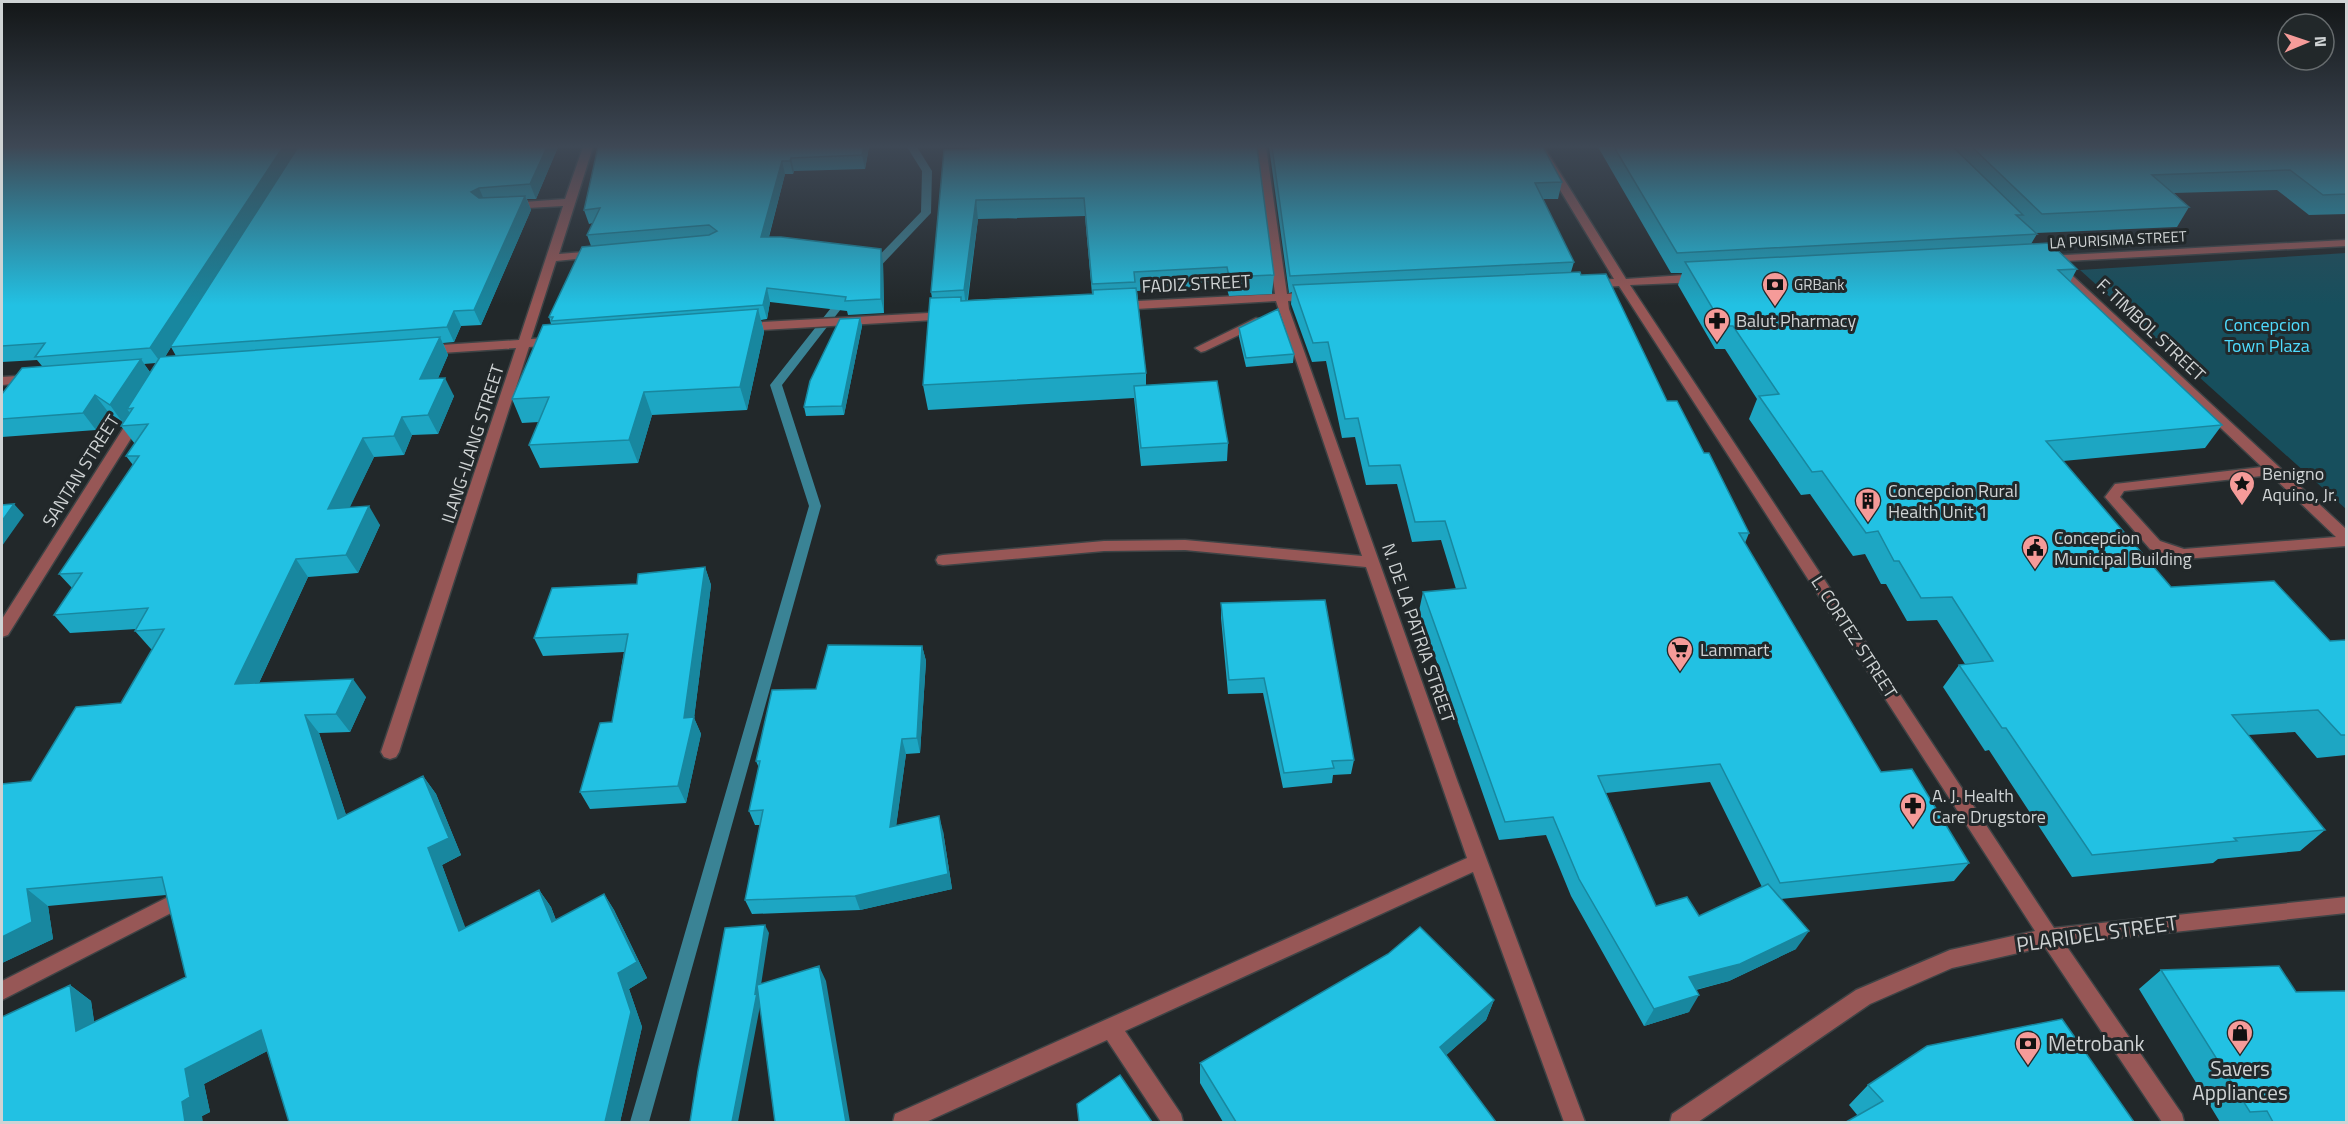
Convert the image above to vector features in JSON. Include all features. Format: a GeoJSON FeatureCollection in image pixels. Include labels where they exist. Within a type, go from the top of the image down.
{"type":"FeatureCollection","features":[{"type":"Feature","properties":{"kind":"street","name":"N. DE LA PATRIA STREET"},"geometry":{"type":"LineString","coordinates":[[1268,199],[1281,304],[1574,1122]]}},
{"type":"Feature","properties":{"kind":"street","name":"L. CORTEZ STREET"},"geometry":{"type":"LineString","coordinates":[[1571,199],[1622,282],[2049,937],[2174,1122]]}},
{"type":"Feature","properties":{"kind":"street"},"geometry":{"type":"LineString","coordinates":[[496,207],[570,202]]}},
{"type":"Feature","properties":{"kind":"street","name":"ILANG-ILANG STREET"},"geometry":{"type":"LineString","coordinates":[[390,752],[570,202]]}},
{"type":"Feature","properties":{"kind":"street","name":"LA PURISIMA STREET"},"geometry":{"type":"LineString","coordinates":[[2041,256],[2346,243]]}},
{"type":"Feature","properties":{"kind":"street"},"geometry":{"type":"LineString","coordinates":[[553,258],[610,253]]}},
{"type":"Feature","properties":{"kind":"street","name":"F. TIMBOL STREET"},"geometry":{"type":"LineString","coordinates":[[2041,256],[2275,470],[2346,539]]}},
{"type":"Feature","properties":{"kind":"street"},"geometry":{"type":"LineString","coordinates":[[1575,284],[1715,277]]}},
{"type":"Feature","properties":{"kind":"street"},"geometry":{"type":"LineString","coordinates":[[1201,348],[1281,304],[1327,296]]}},
{"type":"Feature","properties":{"kind":"street","name":"FADIZ STREET"},"geometry":{"type":"LineString","coordinates":[[1100,308],[1281,304]]}},
{"type":"Feature","properties":{"kind":"street"},"geometry":{"type":"LineString","coordinates":[[728,328],[956,315]]}},
{"type":"Feature","properties":{"kind":"street"},"geometry":{"type":"LineString","coordinates":[[418,351],[573,340]]}},
{"type":"Feature","properties":{"kind":"street"},"geometry":{"type":"LineString","coordinates":[[2,381],[49,377]]}},
{"type":"Feature","properties":{"kind":"street","name":"SANTAN STREET"},"geometry":{"type":"LineString","coordinates":[[2,631],[142,409]]}},
{"type":"Feature","properties":{"kind":"street"},"geometry":{"type":"LineString","coordinates":[[2275,470],[2120,487],[2112,497],[2155,545],[2184,554],[2346,539]]}},
{"type":"Feature","properties":{"kind":"street"},"geometry":{"type":"LineString","coordinates":[[943,560],[1104,546],[1185,545],[1372,562]]}},
{"type":"Feature","properties":{"kind":"street"},"geometry":{"type":"LineString","coordinates":[[903,1122],[1479,861]]}},
{"type":"Feature","properties":{"kind":"street","name":"PLARIDEL STREET"},"geometry":{"type":"LineString","coordinates":[[1680,1122],[1863,997],[1950,959],[2049,937],[2346,905]]}},
{"type":"Feature","properties":{"kind":"street"},"geometry":{"type":"LineString","coordinates":[[2,991],[166,906]]}},
{"type":"Feature","properties":{"kind":"street"},"geometry":{"type":"LineString","coordinates":[[1112,1029],[1173,1122]]}},
{"type":"Feature","properties":{"kind":"green space","name":"Concepcion Town Plaza"},"geometry":{"type":"Polygon","coordinates":[[[2346,253],[2346,509],[2080,270],[2346,253]]]}},
{"type":"Feature","properties":{"kind":"building"},"geometry":{"type":"Polygon","coordinates":[[[2,199],[248,199],[150,348],[35,357],[45,343],[2,346],[2,199]]]}},
{"type":"Feature","properties":{"kind":"building"},"geometry":{"type":"Polygon","coordinates":[[[264,199],[523,199],[474,310],[454,311],[447,327],[170,347],[264,199]]]}},
{"type":"Feature","properties":{"kind":"building"},"geometry":{"type":"Polygon","coordinates":[[[586,199],[771,199],[761,237],[781,237],[881,249],[881,299],[845,301],[846,297],[767,288],[763,305],[551,321],[553,317],[549,317],[582,247],[709,235],[717,231],[709,225],[587,235],[600,208],[584,210],[586,199]]]}},
{"type":"Feature","properties":{"kind":"building"},"geometry":{"type":"Polygon","coordinates":[[[939,199],[1006,199],[976,200],[964,290],[931,292],[939,199]]]}},
{"type":"Feature","properties":{"kind":"building"},"geometry":{"type":"Polygon","coordinates":[[[1084,199],[1264,199],[1274,275],[1229,277],[1227,267],[1134,272],[1135,282],[1092,284],[1084,199]]]}},
{"type":"Feature","properties":{"kind":"building"},"geometry":{"type":"Polygon","coordinates":[[[1279,199],[1543,199],[1574,262],[1290,276],[1279,199]]]}},
{"type":"Feature","properties":{"kind":"building"},"geometry":{"type":"Polygon","coordinates":[[[1645,199],[2007,199],[2023,215],[2016,215],[2037,234],[1677,253],[1645,199]]]}},
{"type":"Feature","properties":{"kind":"building"},"geometry":{"type":"Polygon","coordinates":[[[2027,199],[2180,199],[2189,207],[2042,214],[2027,199]]]}},
{"type":"Feature","properties":{"kind":"building"},"geometry":{"type":"Polygon","coordinates":[[[2050,243],[2077,269],[2058,270],[2222,425],[2046,441],[2171,587],[2274,581],[2330,641],[2346,640],[2346,735],[2341,735],[2318,710],[2232,715],[2325,830],[2092,855],[2006,728],[2002,728],[1959,665],[1993,661],[1952,597],[1921,598],[1899,561],[1894,561],[1878,531],[1866,533],[1822,471],[1812,472],[1759,396],[1779,394],[1733,326],[1723,326],[1685,262],[2050,243]]]}},
{"type":"Feature","properties":{"kind":"building"},"geometry":{"type":"Polygon","coordinates":[[[1580,272],[1581,275],[1606,274],[1667,401],[1677,401],[1704,453],[1709,453],[1749,533],[1739,533],[1881,772],[1912,769],[1969,863],[1780,883],[1720,764],[1598,776],[1656,906],[1687,897],[1699,916],[1768,884],[1809,931],[1740,964],[1689,977],[1699,995],[1654,1009],[1579,879],[1553,817],[1505,822],[1423,592],[1466,588],[1445,521],[1415,522],[1400,465],[1369,466],[1358,418],[1345,419],[1328,342],[1313,343],[1293,285],[1580,272]]]}},
{"type":"Feature","properties":{"kind":"building"},"geometry":{"type":"Polygon","coordinates":[[[1136,288],[1146,373],[923,385],[930,298],[961,297],[961,301],[1093,294],[1093,290],[1136,288]]]}},
{"type":"Feature","properties":{"kind":"building"},"geometry":{"type":"Polygon","coordinates":[[[758,309],[740,387],[644,392],[629,440],[529,445],[549,397],[512,399],[543,325],[758,309]]]}},
{"type":"Feature","properties":{"kind":"building"},"geometry":{"type":"Polygon","coordinates":[[[1278,309],[1294,354],[1246,358],[1239,328],[1278,309]]]}},
{"type":"Feature","properties":{"kind":"building"},"geometry":{"type":"Polygon","coordinates":[[[860,318],[842,406],[804,407],[810,381],[840,319],[860,318]]]}},
{"type":"Feature","properties":{"kind":"building"},"geometry":{"type":"Polygon","coordinates":[[[440,337],[420,379],[445,378],[428,415],[402,417],[394,436],[363,438],[328,509],[369,506],[346,555],[296,559],[235,684],[353,679],[336,714],[305,715],[338,819],[423,776],[449,838],[428,848],[459,931],[539,890],[552,922],[604,894],[637,962],[618,973],[631,1012],[605,1122],[289,1122],[261,1030],[185,1069],[190,1097],[182,1102],[185,1122],[2,1122],[2,1017],[70,985],[76,1031],[186,977],[162,877],[27,889],[32,922],[2,937],[2,784],[31,781],[76,707],[121,703],[164,629],[135,631],[148,608],[54,615],[82,573],[59,574],[139,456],[126,456],[148,424],[121,426],[133,408],[127,409],[160,357],[440,337]]]}},
{"type":"Feature","properties":{"kind":"building"},"geometry":{"type":"Polygon","coordinates":[[[141,359],[110,405],[95,395],[83,413],[2,419],[2,394],[22,368],[141,359]]]}},
{"type":"Feature","properties":{"kind":"building"},"geometry":{"type":"Polygon","coordinates":[[[1217,381],[1228,443],[1141,448],[1134,386],[1217,381]]]}},
{"type":"Feature","properties":{"kind":"building"},"geometry":{"type":"Polygon","coordinates":[[[14,504],[2,521],[2,505],[14,504]]]}},
{"type":"Feature","properties":{"kind":"building"},"geometry":{"type":"Polygon","coordinates":[[[705,567],[684,718],[694,717],[678,786],[580,792],[600,723],[612,722],[628,634],[534,638],[552,588],[637,584],[638,574],[705,567]]]}},
{"type":"Feature","properties":{"kind":"building"},"geometry":{"type":"Polygon","coordinates":[[[1325,600],[1354,760],[1332,761],[1334,768],[1284,773],[1264,678],[1229,680],[1221,603],[1325,600]]]}},
{"type":"Feature","properties":{"kind":"building"},"geometry":{"type":"Polygon","coordinates":[[[828,645],[922,646],[917,738],[902,739],[890,827],[939,816],[948,874],[855,896],[745,900],[763,810],[749,811],[760,761],[756,761],[772,690],[816,689],[828,645]]]}},
{"type":"Feature","properties":{"kind":"building"},"geometry":{"type":"Polygon","coordinates":[[[765,925],[755,994],[757,993],[732,1122],[690,1122],[725,928],[765,925]]]}},
{"type":"Feature","properties":{"kind":"building"},"geometry":{"type":"Polygon","coordinates":[[[1420,927],[1494,1000],[1440,1047],[1496,1122],[1236,1122],[1200,1063],[1388,954],[1420,927]]]}},
{"type":"Feature","properties":{"kind":"building"},"geometry":{"type":"Polygon","coordinates":[[[819,966],[846,1122],[775,1122],[757,985],[819,966]]]}},
{"type":"Feature","properties":{"kind":"building"},"geometry":{"type":"Polygon","coordinates":[[[2279,966],[2296,992],[2346,991],[2346,1122],[2273,1122],[2267,1111],[2250,1112],[2161,970],[2279,966]]]}},
{"type":"Feature","properties":{"kind":"building"},"geometry":{"type":"Polygon","coordinates":[[[2062,1019],[2134,1122],[1846,1122],[1883,1101],[1868,1085],[1927,1046],[2062,1019]]]}},
{"type":"Feature","properties":{"kind":"building"},"geometry":{"type":"Polygon","coordinates":[[[1120,1075],[1152,1122],[1079,1122],[1077,1104],[1120,1075]]]}},
{"type":"Feature","properties":{"kind":"waterway"},"geometry":{"type":"LineString","coordinates":[[870,271],[926,213],[926,199]]}},
{"type":"Feature","properties":{"kind":"waterway"},"geometry":{"type":"LineString","coordinates":[[639,1122],[815,506],[776,385],[846,296]]}},
{"type":"Feature","properties":{"kind":"place","name":"GRBank"},"geometry":{"type":"Point","coordinates":[1775,308]}},
{"type":"Feature","properties":{"kind":"place","name":"Balut Pharmacy"},"geometry":{"type":"Point","coordinates":[1717,344]}},
{"type":"Feature","properties":{"kind":"place","name":"Benigno Aquino, Jr."},"geometry":{"type":"Point","coordinates":[2242,507]}},
{"type":"Feature","properties":{"kind":"place","name":"Concepcion Rural Health Unit 1"},"geometry":{"type":"Point","coordinates":[1868,524]}},
{"type":"Feature","properties":{"kind":"place","name":"Concepcion Municipal Building"},"geometry":{"type":"Point","coordinates":[2035,571]}},
{"type":"Feature","properties":{"kind":"place","name":"Lammart"},"geometry":{"type":"Point","coordinates":[1680,673]}},
{"type":"Feature","properties":{"kind":"place","name":"A. J. Health Care Drugstore"},"geometry":{"type":"Point","coordinates":[1913,829]}},
{"type":"Feature","properties":{"kind":"place","name":"Savers Appliances"},"geometry":{"type":"Point","coordinates":[2240,1056]}},
{"type":"Feature","properties":{"kind":"place","name":"Metrobank"},"geometry":{"type":"Point","coordinates":[2028,1067]}}]}
